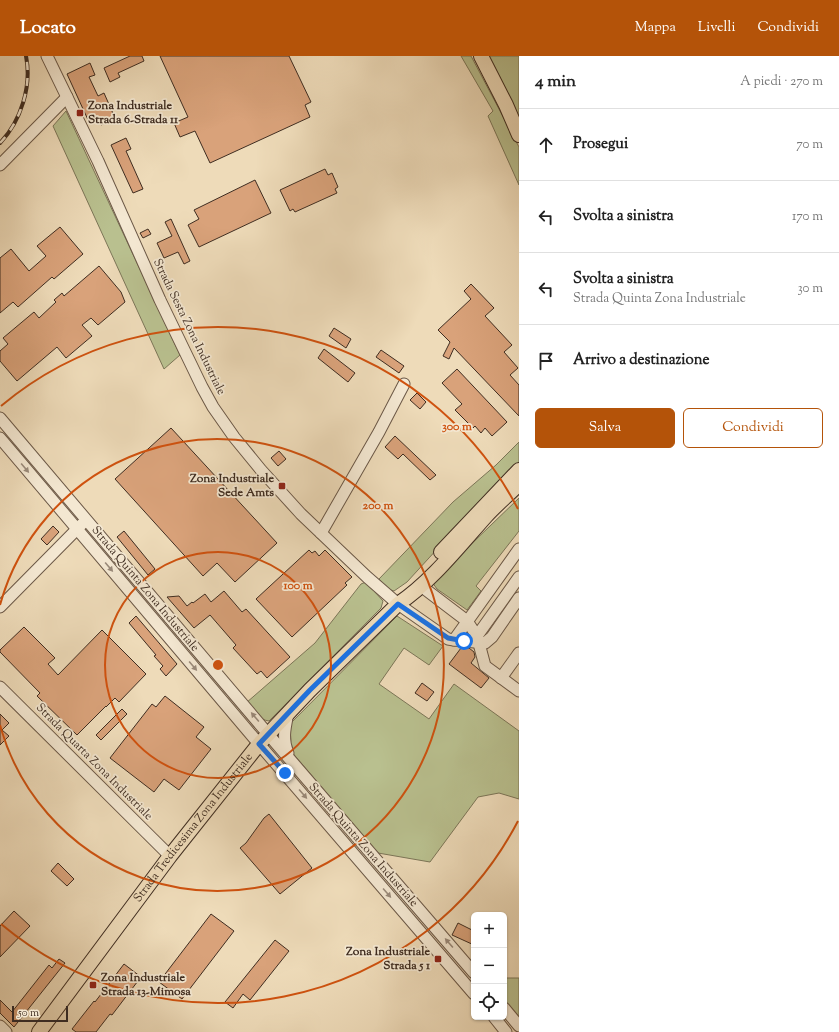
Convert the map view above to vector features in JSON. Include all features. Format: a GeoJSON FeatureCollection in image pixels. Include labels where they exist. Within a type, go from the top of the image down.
{"type":"FeatureCollection","features":[{"type":"Feature","properties":{"kind":"main road"},"geometry":{"type":"LineString","coordinates":[[481,56],[506,105],[519,135]]}},
{"type":"Feature","properties":{"kind":"main road"},"geometry":{"type":"LineString","coordinates":[[506,105],[519,124]]}},
{"type":"Feature","properties":{"kind":"main road"},"geometry":{"type":"LineString","coordinates":[[398,604],[404,592],[519,470]]}},
{"type":"Feature","properties":{"kind":"main road"},"geometry":{"type":"LineString","coordinates":[[398,604],[409,597],[421,586],[519,484]]}},
{"type":"Feature","properties":{"kind":"main road","name":"Strada Tredicesima Zona Industriale"},"geometry":{"type":"LineString","coordinates":[[39,1032],[170,856],[263,739],[398,604]]}},
{"type":"Feature","properties":{"kind":"street","name":"Strada Sesta Zona Industriale"},"geometry":{"type":"LineString","coordinates":[[47,56],[98,161],[160,300],[210,400],[234,437],[261,470],[321,533],[398,604],[448,638],[454,640]]}},
{"type":"Feature","properties":{"kind":"street"},"geometry":{"type":"LineString","coordinates":[[0,165],[67,97]]}},
{"type":"Feature","properties":{"kind":"street"},"geometry":{"type":"LineString","coordinates":[[321,533],[379,432],[404,384]]}},
{"type":"Feature","properties":{"kind":"street","name":"Strada Quinta Zona Industriale"},"geometry":{"type":"LineString","coordinates":[[0,418],[87,519],[263,739],[471,990]]}},
{"type":"Feature","properties":{"kind":"street","name":"Strada Quinta Zona Industriale"},"geometry":{"type":"LineString","coordinates":[[0,438],[77,529],[263,739],[290,757],[471,969]]}},
{"type":"Feature","properties":{"kind":"street"},"geometry":{"type":"LineString","coordinates":[[44,489],[54,480]]}},
{"type":"Feature","properties":{"kind":"street"},"geometry":{"type":"LineString","coordinates":[[469,537],[491,520],[519,493]]}},
{"type":"Feature","properties":{"kind":"street"},"geometry":{"type":"LineString","coordinates":[[0,607],[87,519]]}},
{"type":"Feature","properties":{"kind":"street"},"geometry":{"type":"LineString","coordinates":[[454,640],[519,549]]}},
{"type":"Feature","properties":{"kind":"street"},"geometry":{"type":"LineString","coordinates":[[477,639],[519,577]]}},
{"type":"Feature","properties":{"kind":"street"},"geometry":{"type":"LineString","coordinates":[[421,586],[467,621],[477,639],[485,666],[519,691]]}},
{"type":"Feature","properties":{"kind":"street"},"geometry":{"type":"LineString","coordinates":[[454,640],[477,639],[484,643],[492,637],[519,598]]}},
{"type":"Feature","properties":{"kind":"street"},"geometry":{"type":"LineString","coordinates":[[501,678],[519,653]]}},
{"type":"Feature","properties":{"kind":"street","name":"Strada Quarta Zona Industriale"},"geometry":{"type":"LineString","coordinates":[[0,687],[170,856]]}},
{"type":"Feature","properties":{"kind":"street"},"geometry":{"type":"LineString","coordinates":[[288,713],[284,741],[290,757]]}},
{"type":"Feature","properties":{"kind":"street"},"geometry":{"type":"LineString","coordinates":[[507,1012],[519,1026]]}},
{"type":"Feature","properties":{"kind":"street"},"geometry":{"type":"LineString","coordinates":[[496,1020],[506,1032]]}},
{"type":"Feature","properties":{"kind":"street"},"geometry":{"type":"LineString","coordinates":[[0,1026],[6,1032]]}},
{"type":"Feature","properties":{"kind":"green space"},"geometry":{"type":"Polygon","coordinates":[[[461,56],[471,56],[519,147],[519,185],[488,116],[493,111],[461,56]]]}},
{"type":"Feature","properties":{"kind":"green space"},"geometry":{"type":"Polygon","coordinates":[[[487,56],[519,56],[519,117],[487,56]]]}},
{"type":"Feature","properties":{"kind":"green space"},"geometry":{"type":"Polygon","coordinates":[[[66,111],[180,355],[164,369],[53,126],[66,111]]]}},
{"type":"Feature","properties":{"kind":"green space"},"geometry":{"type":"Polygon","coordinates":[[[519,442],[519,463],[482,500],[407,582],[394,591],[388,589],[379,579],[453,502],[496,465],[519,442]]]}},
{"type":"Feature","properties":{"kind":"green space"},"geometry":{"type":"Polygon","coordinates":[[[519,498],[519,531],[476,586],[481,591],[467,610],[437,589],[432,582],[519,498]]]}},
{"type":"Feature","properties":{"kind":"green space"},"geometry":{"type":"Polygon","coordinates":[[[366,582],[383,601],[381,608],[269,721],[259,717],[246,703],[315,643],[361,584],[366,582]]]}},
{"type":"Feature","properties":{"kind":"green space"},"geometry":{"type":"Polygon","coordinates":[[[397,616],[443,646],[429,665],[404,648],[379,684],[429,719],[454,684],[519,731],[519,799],[499,793],[478,797],[430,862],[378,853],[290,750],[289,725],[397,616]]]}},
{"type":"Feature","properties":{"kind":"green space"},"geometry":{"type":"Polygon","coordinates":[[[507,978],[519,978],[519,1018],[507,1004],[507,978]]]}},
{"type":"Feature","properties":{"kind":"building"},"geometry":{"type":"Polygon","coordinates":[[[130,56],[142,56],[144,61],[118,73],[120,77],[110,82],[104,68],[130,56]]]}},
{"type":"Feature","properties":{"kind":"building"},"geometry":{"type":"Polygon","coordinates":[[[160,56],[289,56],[311,102],[305,105],[310,117],[210,163],[195,131],[180,137],[174,123],[188,117],[160,56]]]}},
{"type":"Feature","properties":{"kind":"building"},"geometry":{"type":"Polygon","coordinates":[[[90,63],[95,75],[89,77],[98,96],[104,93],[115,118],[101,125],[98,118],[89,122],[67,74],[90,63]]]}},
{"type":"Feature","properties":{"kind":"building"},"geometry":{"type":"Polygon","coordinates":[[[126,138],[131,149],[126,151],[143,189],[133,193],[111,145],[126,138]]]}},
{"type":"Feature","properties":{"kind":"building"},"geometry":{"type":"Polygon","coordinates":[[[325,169],[328,175],[332,173],[338,187],[335,189],[337,193],[295,212],[293,209],[290,211],[280,190],[325,169]]]}},
{"type":"Feature","properties":{"kind":"building"},"geometry":{"type":"Polygon","coordinates":[[[255,180],[271,213],[199,247],[188,225],[199,219],[194,210],[255,180]]]}},
{"type":"Feature","properties":{"kind":"building"},"geometry":{"type":"Polygon","coordinates":[[[171,219],[190,261],[184,264],[178,252],[164,258],[157,243],[172,236],[165,222],[171,219]]]}},
{"type":"Feature","properties":{"kind":"building"},"geometry":{"type":"Polygon","coordinates":[[[60,227],[83,254],[54,279],[52,277],[18,307],[13,302],[0,313],[0,258],[11,249],[29,271],[46,256],[37,246],[60,227]]]}},
{"type":"Feature","properties":{"kind":"building"},"geometry":{"type":"Polygon","coordinates":[[[148,229],[151,234],[143,238],[140,233],[148,229]]]}},
{"type":"Feature","properties":{"kind":"building"},"geometry":{"type":"Polygon","coordinates":[[[99,266],[121,292],[125,302],[98,325],[91,318],[82,325],[92,336],[66,358],[57,347],[17,381],[0,361],[0,351],[8,344],[3,338],[34,312],[39,318],[56,302],[54,300],[62,293],[64,296],[99,266]]]}},
{"type":"Feature","properties":{"kind":"building"},"geometry":{"type":"Polygon","coordinates":[[[471,284],[494,308],[485,316],[512,345],[504,352],[518,368],[510,375],[519,385],[519,416],[454,348],[449,359],[443,356],[450,342],[438,330],[471,299],[464,291],[471,284]]]}},
{"type":"Feature","properties":{"kind":"building"},"geometry":{"type":"Polygon","coordinates":[[[334,328],[351,339],[346,348],[329,336],[334,328]]]}},
{"type":"Feature","properties":{"kind":"building"},"geometry":{"type":"Polygon","coordinates":[[[324,349],[355,373],[348,382],[318,358],[324,349]]]}},
{"type":"Feature","properties":{"kind":"building"},"geometry":{"type":"Polygon","coordinates":[[[381,350],[404,366],[399,373],[376,357],[381,350]]]}},
{"type":"Feature","properties":{"kind":"building"},"geometry":{"type":"Polygon","coordinates":[[[457,369],[507,422],[492,436],[485,428],[481,433],[475,426],[473,428],[455,410],[462,404],[442,383],[457,369]]]}},
{"type":"Feature","properties":{"kind":"building"},"geometry":{"type":"Polygon","coordinates":[[[417,393],[426,402],[420,409],[410,400],[417,393]]]}},
{"type":"Feature","properties":{"kind":"building"},"geometry":{"type":"Polygon","coordinates":[[[171,428],[277,543],[235,582],[217,563],[203,576],[115,479],[171,428]]]}},
{"type":"Feature","properties":{"kind":"building"},"geometry":{"type":"Polygon","coordinates":[[[395,436],[436,475],[430,480],[403,454],[398,459],[385,447],[395,436]]]}},
{"type":"Feature","properties":{"kind":"building"},"geometry":{"type":"Polygon","coordinates":[[[279,451],[286,459],[278,466],[271,458],[279,451]]]}},
{"type":"Feature","properties":{"kind":"building"},"geometry":{"type":"Polygon","coordinates":[[[53,526],[59,532],[47,545],[41,539],[53,526]]]}},
{"type":"Feature","properties":{"kind":"building"},"geometry":{"type":"Polygon","coordinates":[[[124,531],[155,569],[148,575],[117,537],[124,531]]]}},
{"type":"Feature","properties":{"kind":"building"},"geometry":{"type":"Polygon","coordinates":[[[309,550],[312,553],[315,551],[319,556],[325,550],[352,577],[345,583],[347,585],[292,637],[256,599],[309,550]]]}},
{"type":"Feature","properties":{"kind":"building"},"geometry":{"type":"Polygon","coordinates":[[[224,591],[242,612],[246,609],[290,657],[267,678],[261,671],[257,674],[233,648],[236,645],[210,615],[194,628],[167,597],[179,596],[187,606],[205,594],[211,602],[224,591]]]}},
{"type":"Feature","properties":{"kind":"building"},"geometry":{"type":"Polygon","coordinates":[[[136,616],[177,664],[166,676],[160,669],[163,666],[154,656],[156,655],[129,623],[136,616]]]}},
{"type":"Feature","properties":{"kind":"building"},"geometry":{"type":"Polygon","coordinates":[[[24,627],[55,658],[48,664],[58,675],[102,630],[146,674],[119,702],[115,698],[77,735],[37,696],[40,693],[0,652],[0,650],[24,627]]]}},
{"type":"Feature","properties":{"kind":"building"},"geometry":{"type":"Polygon","coordinates":[[[461,648],[469,648],[474,652],[475,657],[471,663],[489,678],[481,688],[449,664],[461,648]]]}},
{"type":"Feature","properties":{"kind":"building"},"geometry":{"type":"Polygon","coordinates":[[[422,683],[434,692],[427,701],[415,693],[422,683]]]}},
{"type":"Feature","properties":{"kind":"building"},"geometry":{"type":"Polygon","coordinates":[[[165,696],[204,727],[196,737],[211,749],[179,790],[164,779],[154,792],[110,758],[152,704],[156,707],[165,696]]]}},
{"type":"Feature","properties":{"kind":"building"},"geometry":{"type":"Polygon","coordinates":[[[122,709],[127,714],[101,740],[96,735],[122,709]]]}},
{"type":"Feature","properties":{"kind":"building"},"geometry":{"type":"Polygon","coordinates":[[[0,714],[9,723],[2,730],[9,736],[0,745],[0,714]]]}},
{"type":"Feature","properties":{"kind":"building"},"geometry":{"type":"Polygon","coordinates":[[[269,814],[312,868],[280,894],[240,848],[246,843],[264,818],[269,814]]]}},
{"type":"Feature","properties":{"kind":"building"},"geometry":{"type":"Polygon","coordinates":[[[58,863],[74,879],[67,886],[51,871],[58,863]]]}},
{"type":"Feature","properties":{"kind":"building"},"geometry":{"type":"Polygon","coordinates":[[[14,911],[30,926],[0,957],[0,926],[14,911]]]}},
{"type":"Feature","properties":{"kind":"building"},"geometry":{"type":"Polygon","coordinates":[[[211,914],[234,931],[182,999],[159,982],[211,914]]]}},
{"type":"Feature","properties":{"kind":"building"},"geometry":{"type":"Polygon","coordinates":[[[458,923],[471,930],[471,944],[452,935],[458,923]]]}},
{"type":"Feature","properties":{"kind":"building"},"geometry":{"type":"Polygon","coordinates":[[[275,940],[289,951],[250,1000],[243,994],[233,1008],[225,1002],[275,940]]]}},
{"type":"Feature","properties":{"kind":"building"},"geometry":{"type":"Polygon","coordinates":[[[59,959],[65,963],[14,1027],[0,1013],[0,1000],[12,1012],[49,965],[52,968],[59,959]]]}},
{"type":"Feature","properties":{"kind":"building"},"geometry":{"type":"Polygon","coordinates":[[[124,964],[141,977],[112,1015],[110,1014],[96,1032],[76,1032],[72,1029],[94,1001],[95,1002],[124,964]]]}},
{"type":"Feature","properties":{"kind":"railway"},"geometry":{"type":"LineString","coordinates":[[0,143],[14,124],[23,102],[27,79],[26,56]]}},
{"type":"Feature","properties":{"kind":"place","name":"Zona Industriale Strada 6-Strada 11"},"geometry":{"type":"Point","coordinates":[80,113]}},
{"type":"Feature","properties":{"kind":"place","name":"Zona Industriale Sede Amts"},"geometry":{"type":"Point","coordinates":[282,486]}},
{"type":"Feature","properties":{"kind":"place","name":"Zona Industriale Strada 5 1"},"geometry":{"type":"Point","coordinates":[438,959]}},
{"type":"Feature","properties":{"kind":"place","name":"Zona Industriale Strada 13-Mimosa"},"geometry":{"type":"Point","coordinates":[93,985]}},
{"type":"Feature","properties":{"kind":"route"},"geometry":{"type":"LineString","coordinates":[[285,773],[259,744],[310,690],[398,604],[448,638],[464,641]]}}]}
